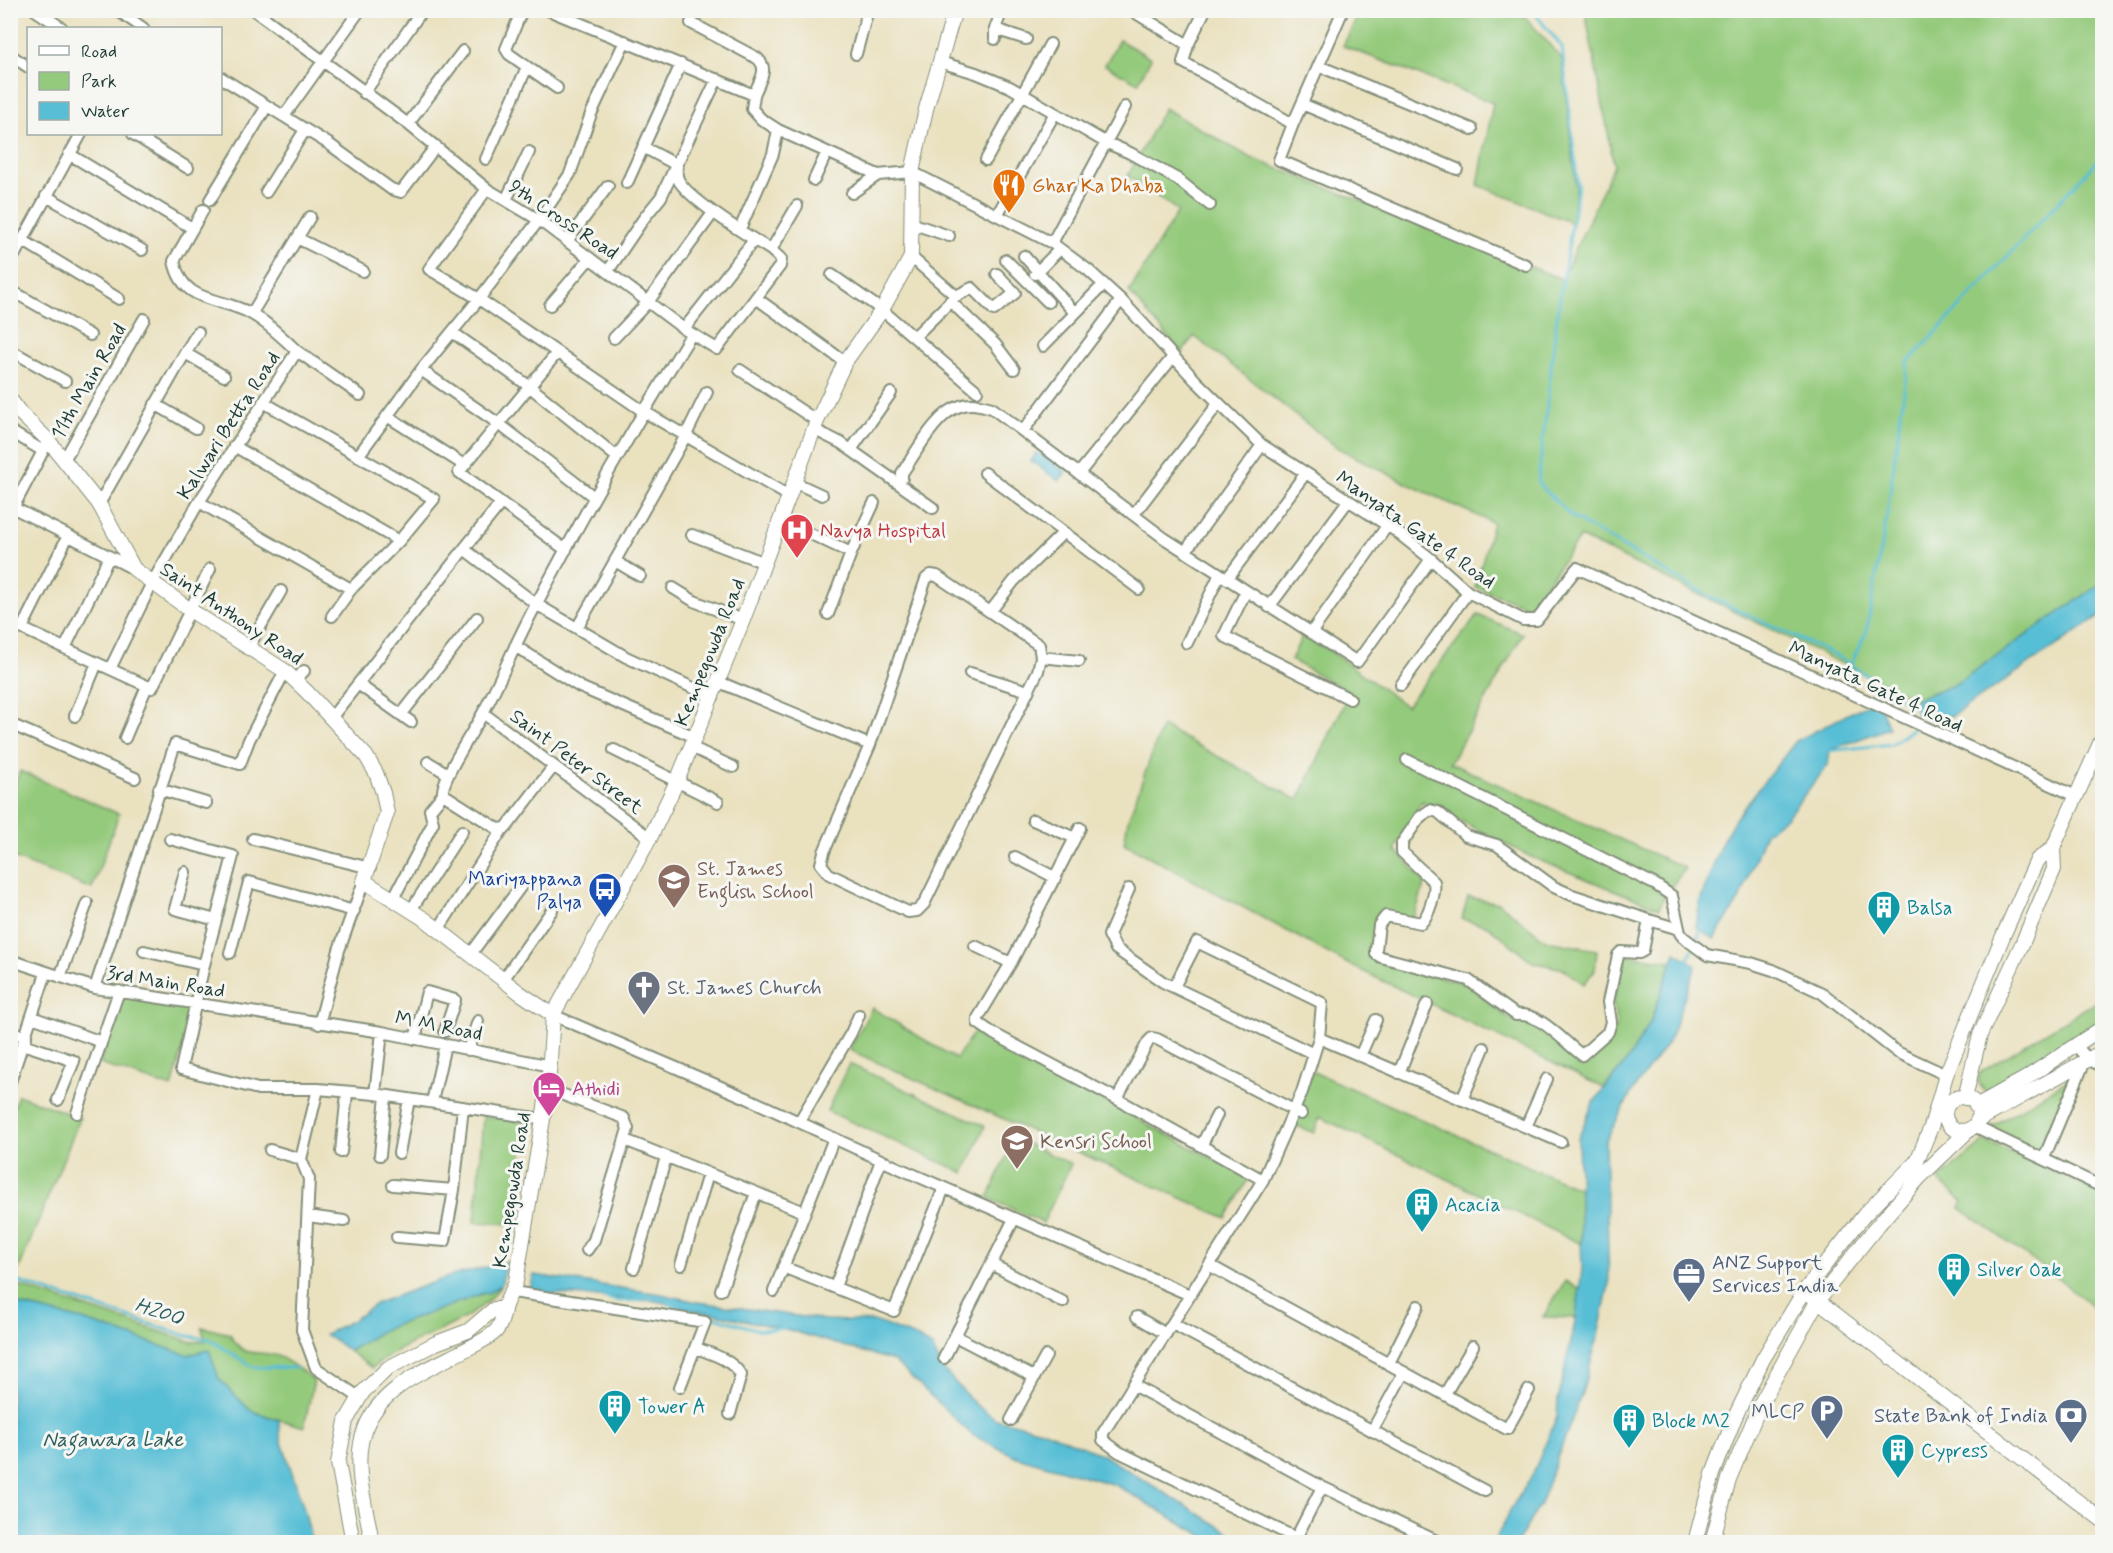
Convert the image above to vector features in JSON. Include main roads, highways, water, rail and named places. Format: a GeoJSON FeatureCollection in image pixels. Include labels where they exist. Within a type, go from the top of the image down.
{"type":"FeatureCollection","features":[{"type":"Feature","properties":{"kind":"water"},"geometry":{"type":"Polygon","coordinates":[[[1037,452],[1066,472],[1059,481],[1031,461],[1037,452]]]}},
{"type":"Feature","properties":{"kind":"water"},"geometry":{"type":"Polygon","coordinates":[[[2102,583],[2102,615],[1952,716],[1916,715],[1915,699],[1954,685],[2102,583]]]}},
{"type":"Feature","properties":{"kind":"water"},"geometry":{"type":"Polygon","coordinates":[[[1877,699],[1889,728],[1830,750],[1828,765],[1786,818],[1765,833],[1741,897],[1714,939],[1696,927],[1700,901],[1721,844],[1735,819],[1796,741],[1877,699]]]}},
{"type":"Feature","properties":{"kind":"water"},"geometry":{"type":"Polygon","coordinates":[[[1676,952],[1696,966],[1669,1041],[1632,1092],[1605,1142],[1609,1284],[1597,1340],[1582,1393],[1540,1504],[1518,1542],[1494,1542],[1515,1502],[1531,1478],[1557,1417],[1558,1400],[1576,1318],[1582,1269],[1578,1139],[1593,1103],[1629,1058],[1650,1023],[1676,952]]]}},
{"type":"Feature","properties":{"kind":"water"},"geometry":{"type":"Polygon","coordinates":[[[507,1262],[501,1285],[487,1294],[484,1293],[383,1330],[349,1351],[325,1334],[353,1320],[377,1303],[451,1276],[507,1262]]]}},
{"type":"Feature","properties":{"kind":"water"},"geometry":{"type":"Polygon","coordinates":[[[534,1275],[825,1320],[877,1322],[918,1338],[932,1347],[942,1368],[975,1404],[996,1419],[1042,1430],[1103,1455],[1245,1542],[1214,1542],[1115,1485],[1017,1457],[972,1435],[894,1361],[789,1330],[656,1301],[529,1292],[534,1275]]]}},
{"type":"Feature","properties":{"kind":"water","name":"Nagawara Lake"},"geometry":{"type":"Polygon","coordinates":[[[11,1303],[83,1320],[187,1355],[209,1350],[219,1379],[251,1411],[279,1420],[280,1436],[304,1509],[312,1542],[11,1542],[11,1303]]]}},
{"type":"Feature","properties":{"kind":"waterway"},"geometry":{"type":"LineString","coordinates":[[1532,10],[1562,47],[1578,186],[1557,316],[1538,483],[1572,517],[1706,595],[1837,656],[1918,710]]}},
{"type":"Feature","properties":{"kind":"waterway"},"geometry":{"type":"LineString","coordinates":[[1850,665],[1866,633],[1886,522],[1908,362],[2102,156]]}},
{"type":"Feature","properties":{"kind":"waterway"},"geometry":{"type":"LineString","coordinates":[[1921,723],[1933,714]]}},
{"type":"Feature","properties":{"kind":"waterway"},"geometry":{"type":"LineString","coordinates":[[1827,751],[1892,744],[1916,726]]}},
{"type":"Feature","properties":{"kind":"waterway"},"geometry":{"type":"LineString","coordinates":[[1696,942],[1701,928]]}},
{"type":"Feature","properties":{"kind":"waterway"},"geometry":{"type":"LineString","coordinates":[[1686,964],[1693,948]]}},
{"type":"Feature","properties":{"kind":"waterway","name":"H200"},"geometry":{"type":"LineString","coordinates":[[10,1279],[187,1336],[209,1339],[253,1367],[296,1368]]}},
{"type":"Feature","properties":{"kind":"waterway"},"geometry":{"type":"LineString","coordinates":[[604,1297],[618,1301],[642,1300]]}},
{"type":"Feature","properties":{"kind":"waterway"},"geometry":{"type":"LineString","coordinates":[[669,1304],[759,1330],[788,1328]]}},
{"type":"Feature","properties":{"kind":"place","name":"Ghar Ka Dhaba"},"geometry":{"type":"Point","coordinates":[1009,214]}},
{"type":"Feature","properties":{"kind":"place","name":"Navya Hospital"},"geometry":{"type":"Point","coordinates":[797,559]}},
{"type":"Feature","properties":{"kind":"place","name":"St. James English School"},"geometry":{"type":"Point","coordinates":[674,909]}},
{"type":"Feature","properties":{"kind":"place","name":"Mariyappana Palya"},"geometry":{"type":"Point","coordinates":[605,918]}},
{"type":"Feature","properties":{"kind":"place","name":"Balsa"},"geometry":{"type":"Point","coordinates":[1884,936]}},
{"type":"Feature","properties":{"kind":"place","name":"St. James Church"},"geometry":{"type":"Point","coordinates":[644,1016]}},
{"type":"Feature","properties":{"kind":"place","name":"Athidi"},"geometry":{"type":"Point","coordinates":[549,1117]}},
{"type":"Feature","properties":{"kind":"place","name":"Kensri School"},"geometry":{"type":"Point","coordinates":[1017,1170]}},
{"type":"Feature","properties":{"kind":"place","name":"Acacia"},"geometry":{"type":"Point","coordinates":[1422,1233]}},
{"type":"Feature","properties":{"kind":"place","name":"Silver Oak"},"geometry":{"type":"Point","coordinates":[1954,1298]}},
{"type":"Feature","properties":{"kind":"place","name":"ANZ Support Services India"},"geometry":{"type":"Point","coordinates":[1689,1303]}},
{"type":"Feature","properties":{"kind":"place","name":"Tower A"},"geometry":{"type":"Point","coordinates":[615,1435]}},
{"type":"Feature","properties":{"kind":"place","name":"MLCP"},"geometry":{"type":"Point","coordinates":[1827,1440]}},
{"type":"Feature","properties":{"kind":"place","name":"State Bank of India"},"geometry":{"type":"Point","coordinates":[2071,1444]}},
{"type":"Feature","properties":{"kind":"place","name":"Block M2"},"geometry":{"type":"Point","coordinates":[1629,1449]}},
{"type":"Feature","properties":{"kind":"place","name":"Cypress"},"geometry":{"type":"Point","coordinates":[1898,1479]}}]}
